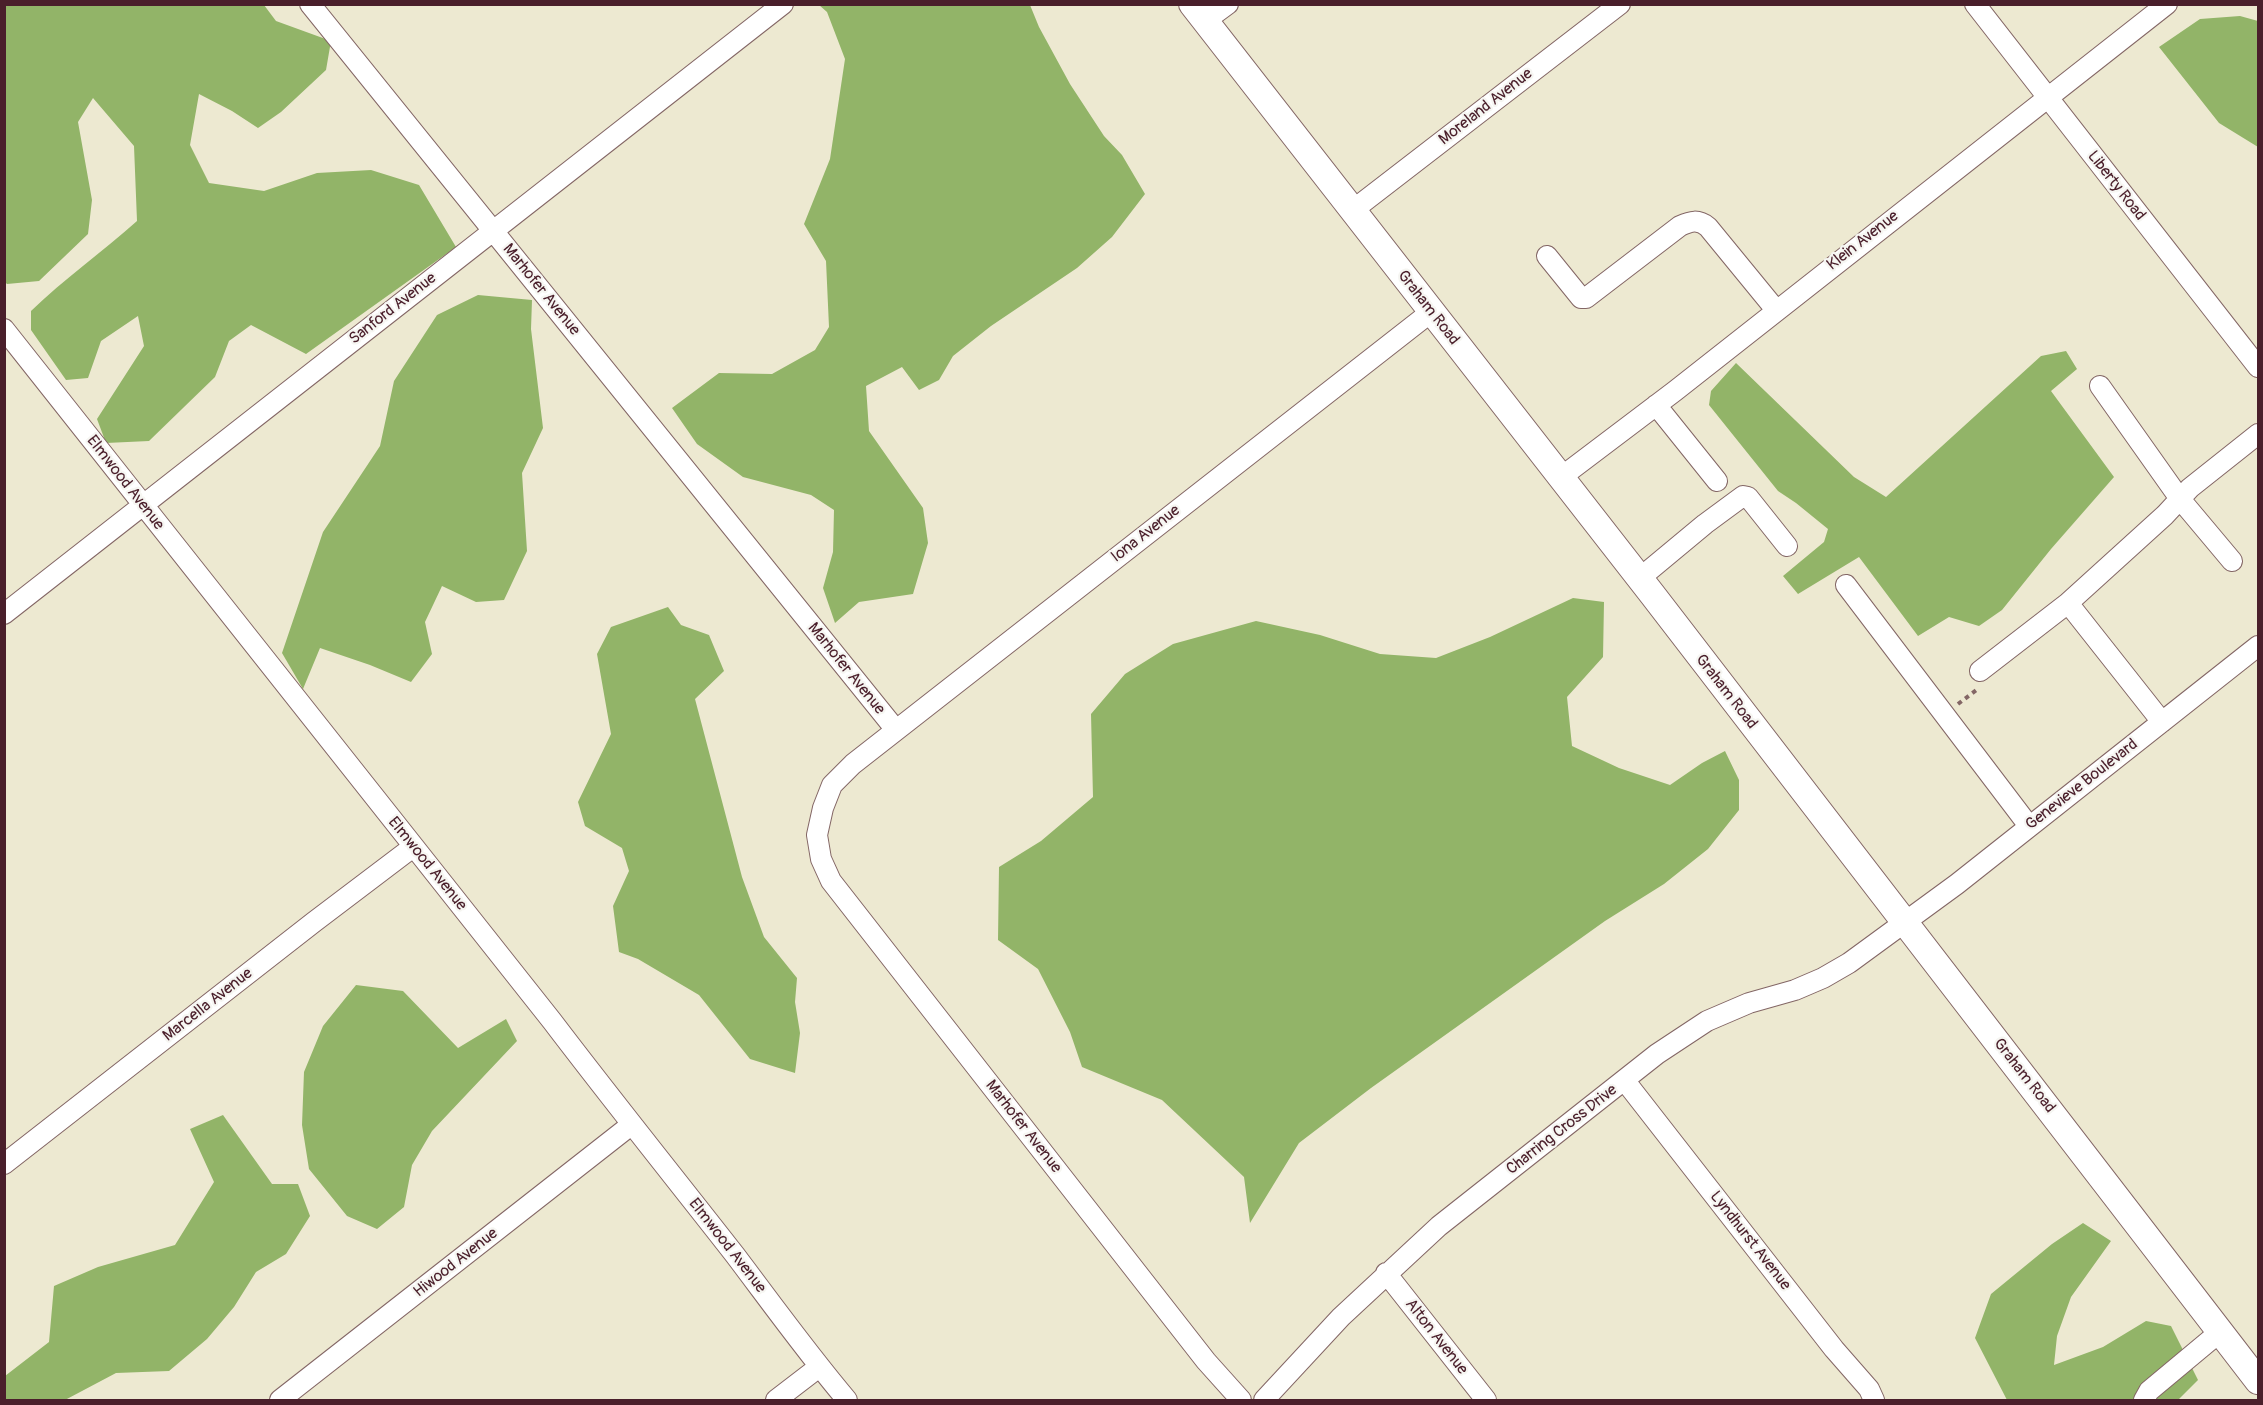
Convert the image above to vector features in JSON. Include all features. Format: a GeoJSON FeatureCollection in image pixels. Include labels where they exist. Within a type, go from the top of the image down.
{"type":"FeatureCollection","features":[{"type":"Feature","properties":{"kind":"main road","name":"Graham Road"},"geometry":{"type":"LineString","coordinates":[[1198,13],[1640,578],[2259,1381]]}},
{"type":"Feature","properties":{"kind":"street","name":"Marhofer Avenue"},"geometry":{"type":"LineString","coordinates":[[310,4],[896,730],[853,764],[832,786],[822,808],[817,836],[821,859],[831,881],[1206,1361],[1241,1401]]}},
{"type":"Feature","properties":{"kind":"street","name":"Sanford Avenue"},"geometry":{"type":"LineString","coordinates":[[4,614],[783,4]]}},
{"type":"Feature","properties":{"kind":"street"},"geometry":{"type":"LineString","coordinates":[[1198,13],[1228,4]]}},
{"type":"Feature","properties":{"kind":"street","name":"Moreland Avenue"},"geometry":{"type":"LineString","coordinates":[[1353,210],[1620,4]]}},
{"type":"Feature","properties":{"kind":"street","name":"Liberty Road"},"geometry":{"type":"LineString","coordinates":[[1975,4],[2259,367]]}},
{"type":"Feature","properties":{"kind":"street","name":"Klein Avenue"},"geometry":{"type":"LineString","coordinates":[[1560,478],[2167,4]]}},
{"type":"Feature","properties":{"kind":"street"},"geometry":{"type":"LineString","coordinates":[[1547,256],[1581,298],[1586,298],[1680,226],[1691,221],[1700,221],[1708,227],[1776,310]]}},
{"type":"Feature","properties":{"kind":"street","name":"Iona Avenue"},"geometry":{"type":"LineString","coordinates":[[896,730],[1431,312]]}},
{"type":"Feature","properties":{"kind":"street","name":"Elmwood Avenue"},"geometry":{"type":"LineString","coordinates":[[4,329],[552,1021],[847,1401]]}},
{"type":"Feature","properties":{"kind":"street"},"geometry":{"type":"LineString","coordinates":[[2100,386],[2180,499],[2232,561]]}},
{"type":"Feature","properties":{"kind":"street"},"geometry":{"type":"LineString","coordinates":[[1656,405],[1717,481]]}},
{"type":"Feature","properties":{"kind":"street"},"geometry":{"type":"LineString","coordinates":[[1980,671],[2068,603],[2165,515],[2190,488],[2259,435]]}},
{"type":"Feature","properties":{"kind":"street"},"geometry":{"type":"LineString","coordinates":[[1640,578],[1743,496],[1749,497],[1787,546]]}},
{"type":"Feature","properties":{"kind":"street"},"geometry":{"type":"LineString","coordinates":[[1846,585],[2029,826]]}},
{"type":"Feature","properties":{"kind":"street"},"geometry":{"type":"LineString","coordinates":[[2068,603],[2162,722]]}},
{"type":"Feature","properties":{"kind":"street","name":"Genevieve Boulevard"},"geometry":{"type":"LineString","coordinates":[[1904,922],[2259,646]]}},
{"type":"Feature","properties":{"kind":"street","name":"Marcella Avenue"},"geometry":{"type":"LineString","coordinates":[[4,1164],[413,847]]}},
{"type":"Feature","properties":{"kind":"street","name":"Charring Cross Drive"},"geometry":{"type":"LineString","coordinates":[[1264,1401],[1341,1317],[1386,1273],[1440,1226],[1657,1054],[1707,1021],[1742,1006],[1795,990],[1823,978],[1850,963],[1904,922]]}},
{"type":"Feature","properties":{"kind":"street","name":"Lyndhurst Avenue"},"geometry":{"type":"LineString","coordinates":[[1625,1081],[1834,1349],[1869,1389],[1874,1401]]}},
{"type":"Feature","properties":{"kind":"street","name":"Hiwood Avenue"},"geometry":{"type":"LineString","coordinates":[[280,1401],[631,1125]]}},
{"type":"Feature","properties":{"kind":"street","name":"Alton Avenue"},"geometry":{"type":"LineString","coordinates":[[1386,1273],[1486,1401]]}},
{"type":"Feature","properties":{"kind":"street"},"geometry":{"type":"LineString","coordinates":[[2144,1401],[2149,1391],[2221,1331]]}},
{"type":"Feature","properties":{"kind":"street"},"geometry":{"type":"LineString","coordinates":[[776,1401],[819,1367]]}},
{"type":"Feature","properties":{"kind":"path"},"geometry":{"type":"LineString","coordinates":[[1944,714],[1982,686],[1980,671]]}},
{"type":"Feature","properties":{"kind":"green space"},"geometry":{"type":"Polygon","coordinates":[[[4,5],[264,5],[276,21],[331,41],[326,70],[281,112],[258,128],[199,94],[190,145],[209,183],[264,191],[317,173],[371,170],[419,185],[456,247],[306,354],[251,325],[229,341],[215,377],[149,441],[106,443],[97,419],[144,346],[138,316],[101,341],[88,378],[66,380],[31,330],[31,311],[137,221],[134,146],[93,98],[78,122],[92,200],[88,234],[39,281],[7,284],[4,281],[4,5]]]}},
{"type":"Feature","properties":{"kind":"green space"},"geometry":{"type":"Polygon","coordinates":[[[819,5],[1030,5],[1039,27],[1070,84],[1104,136],[1122,155],[1145,194],[1112,237],[1077,268],[991,326],[953,356],[939,380],[919,390],[902,367],[866,386],[869,431],[923,508],[928,543],[913,594],[859,602],[835,623],[823,588],[833,552],[834,510],[811,495],[743,477],[697,444],[672,408],[719,373],[772,374],[815,350],[829,327],[826,261],[804,224],[830,159],[845,59],[827,12],[819,5]]]}},
{"type":"Feature","properties":{"kind":"green space"},"geometry":{"type":"Polygon","coordinates":[[[2240,16],[2258,21],[2258,147],[2219,123],[2159,47],[2200,19],[2240,16]]]}},
{"type":"Feature","properties":{"kind":"green space"},"geometry":{"type":"Polygon","coordinates":[[[478,295],[532,300],[531,329],[543,428],[522,473],[527,551],[504,600],[476,602],[442,586],[425,622],[432,654],[411,682],[320,648],[303,689],[282,653],[323,532],[380,446],[394,381],[437,315],[478,295]]]}},
{"type":"Feature","properties":{"kind":"green space"},"geometry":{"type":"Polygon","coordinates":[[[2066,351],[2077,369],[2051,391],[2114,477],[2051,549],[2002,610],[1979,626],[1949,617],[1918,636],[1859,557],[1798,594],[1783,576],[1824,542],[1828,529],[1778,491],[1709,405],[1711,391],[1736,363],[1854,477],[1886,497],[2041,356],[2066,351]]]}},
{"type":"Feature","properties":{"kind":"green space"},"geometry":{"type":"Polygon","coordinates":[[[1573,598],[1604,602],[1603,657],[1567,697],[1572,746],[1619,768],[1670,785],[1702,763],[1725,751],[1739,780],[1739,810],[1708,849],[1664,884],[1605,921],[1371,1088],[1299,1143],[1250,1223],[1244,1177],[1162,1100],[1082,1067],[1070,1032],[1038,969],[998,940],[999,867],[1041,841],[1093,797],[1091,714],[1125,674],[1173,644],[1256,621],[1320,635],[1380,654],[1436,658],[1490,637],[1573,598]]]}},
{"type":"Feature","properties":{"kind":"green space"},"geometry":{"type":"Polygon","coordinates":[[[668,607],[681,625],[709,635],[724,671],[695,699],[742,877],[764,937],[797,978],[795,1002],[800,1033],[795,1073],[750,1059],[699,995],[638,959],[619,952],[613,906],[629,871],[622,848],[585,826],[578,802],[611,734],[597,654],[611,627],[668,607]]]}},
{"type":"Feature","properties":{"kind":"green space"},"geometry":{"type":"Polygon","coordinates":[[[356,985],[403,991],[458,1048],[506,1019],[517,1041],[432,1131],[412,1165],[404,1207],[377,1229],[347,1216],[309,1169],[302,1125],[304,1072],[323,1026],[356,985]]]}},
{"type":"Feature","properties":{"kind":"green space"},"geometry":{"type":"Polygon","coordinates":[[[223,1115],[272,1184],[298,1184],[310,1216],[286,1254],[256,1272],[234,1307],[207,1339],[169,1371],[116,1373],[65,1400],[5,1400],[5,1376],[49,1342],[54,1286],[98,1267],[175,1245],[214,1182],[190,1129],[223,1115]]]}},
{"type":"Feature","properties":{"kind":"green space"},"geometry":{"type":"Polygon","coordinates":[[[2083,1223],[2111,1241],[2071,1297],[2057,1336],[2054,1365],[2103,1347],[2146,1321],[2171,1326],[2198,1380],[2178,1400],[2007,1400],[1975,1338],[1991,1294],[2052,1244],[2083,1223]]]}}]}
